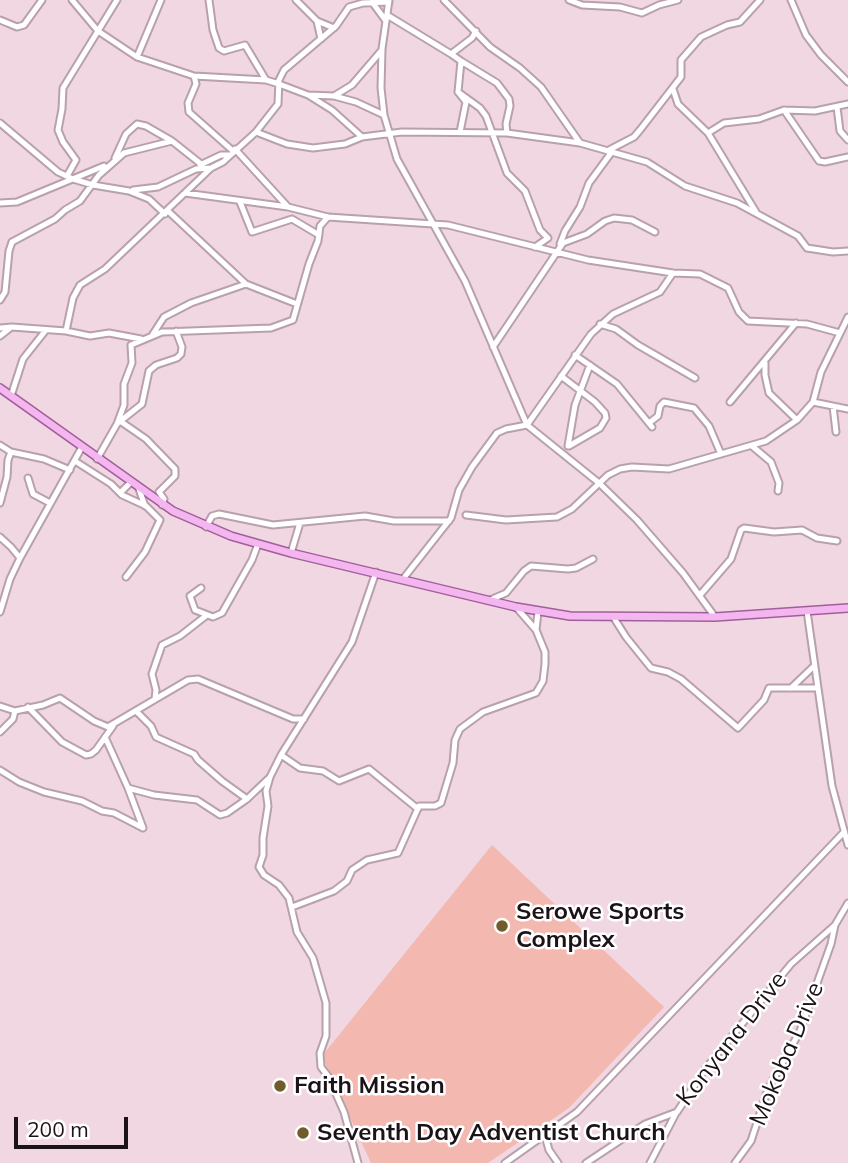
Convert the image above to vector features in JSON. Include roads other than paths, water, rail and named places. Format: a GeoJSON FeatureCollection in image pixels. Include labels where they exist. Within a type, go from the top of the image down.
{"type":"FeatureCollection","features":[{"type":"Feature","properties":{"kind":"main road"},"geometry":{"type":"LineString","coordinates":[[0,388],[162,505],[206,527],[291,553],[538,612],[614,618],[715,617],[848,608]]}},
{"type":"Feature","properties":{"kind":"street"},"geometry":{"type":"LineString","coordinates":[[0,20],[17,27],[24,25],[42,0]]}},
{"type":"Feature","properties":{"kind":"street"},"geometry":{"type":"LineString","coordinates":[[72,0],[98,32],[137,57],[194,76],[279,83],[308,94],[332,110],[362,136]]}},
{"type":"Feature","properties":{"kind":"street"},"geometry":{"type":"LineString","coordinates":[[70,178],[76,160],[58,130],[63,88],[117,0]]}},
{"type":"Feature","properties":{"kind":"street"},"geometry":{"type":"LineString","coordinates":[[137,57],[161,0]]}},
{"type":"Feature","properties":{"kind":"street"},"geometry":{"type":"LineString","coordinates":[[209,0],[213,30],[219,48],[224,51],[245,45],[266,80]]}},
{"type":"Feature","properties":{"kind":"street"},"geometry":{"type":"LineString","coordinates":[[296,0],[317,21],[334,28]]}},
{"type":"Feature","properties":{"kind":"street"},"geometry":{"type":"LineString","coordinates":[[65,331],[73,298],[80,285],[100,273],[211,168],[223,162],[257,132],[278,104],[279,83],[284,70],[334,28],[353,0]]}},
{"type":"Feature","properties":{"kind":"street"},"geometry":{"type":"LineString","coordinates":[[444,0],[490,47],[541,87],[580,143]]}},
{"type":"Feature","properties":{"kind":"street"},"geometry":{"type":"LineString","coordinates":[[569,0],[582,5],[620,7],[642,13],[678,0]]}},
{"type":"Feature","properties":{"kind":"street"},"geometry":{"type":"LineString","coordinates":[[558,249],[589,183],[609,152],[634,137],[673,88],[681,77],[681,60],[701,37],[740,22],[760,0]]}},
{"type":"Feature","properties":{"kind":"street"},"geometry":{"type":"LineString","coordinates":[[790,0],[806,35],[821,55],[848,82]]}},
{"type":"Feature","properties":{"kind":"street"},"geometry":{"type":"LineString","coordinates":[[349,7],[373,1],[389,1],[382,50],[381,88],[389,133],[402,171],[465,281],[527,425],[599,483],[651,535],[715,617]]}},
{"type":"Feature","properties":{"kind":"street"},"geometry":{"type":"LineString","coordinates":[[373,1],[386,18],[497,83],[509,99],[507,133]]}},
{"type":"Feature","properties":{"kind":"street"},"geometry":{"type":"LineString","coordinates":[[317,21],[321,39]]}},
{"type":"Feature","properties":{"kind":"street"},"geometry":{"type":"LineString","coordinates":[[451,54],[472,38],[476,31]]}},
{"type":"Feature","properties":{"kind":"street"},"geometry":{"type":"LineString","coordinates":[[334,96],[352,85],[382,50]]}},
{"type":"Feature","properties":{"kind":"street"},"geometry":{"type":"LineString","coordinates":[[460,132],[466,102],[458,92],[461,61]]}},
{"type":"Feature","properties":{"kind":"street"},"geometry":{"type":"LineString","coordinates":[[194,76],[196,84],[188,103],[190,112],[288,207]]}},
{"type":"Feature","properties":{"kind":"street"},"geometry":{"type":"LineString","coordinates":[[673,88],[679,107],[708,134],[756,212]]}},
{"type":"Feature","properties":{"kind":"street"},"geometry":{"type":"LineString","coordinates":[[458,92],[480,108],[486,117],[507,173],[525,191],[540,230],[558,249]]}},
{"type":"Feature","properties":{"kind":"street"},"geometry":{"type":"LineString","coordinates":[[308,94],[334,96],[356,102],[384,115]]}},
{"type":"Feature","properties":{"kind":"street"},"geometry":{"type":"LineString","coordinates":[[708,134],[723,123],[759,119],[784,110],[816,111],[848,104]]}},
{"type":"Feature","properties":{"kind":"street"},"geometry":{"type":"LineString","coordinates":[[838,107],[841,133],[848,140]]}},
{"type":"Feature","properties":{"kind":"street"},"geometry":{"type":"LineString","coordinates":[[784,110],[819,161],[848,157]]}},
{"type":"Feature","properties":{"kind":"street"},"geometry":{"type":"LineString","coordinates":[[0,123],[58,172],[93,185],[130,191],[149,199],[246,284],[297,304]]}},
{"type":"Feature","properties":{"kind":"street"},"geometry":{"type":"LineString","coordinates":[[0,300],[5,292],[3,272],[11,244],[80,201],[112,162],[126,134],[137,124],[146,126],[172,141],[201,164]]}},
{"type":"Feature","properties":{"kind":"street"},"geometry":{"type":"LineString","coordinates":[[257,132],[288,144],[313,148],[345,144],[362,136],[389,133],[490,132],[580,143],[652,164],[685,186],[731,200],[798,236],[807,248],[848,251]]}},
{"type":"Feature","properties":{"kind":"street"},"geometry":{"type":"LineString","coordinates":[[0,202],[17,202],[112,162],[131,150],[172,141]]}},
{"type":"Feature","properties":{"kind":"street"},"geometry":{"type":"LineString","coordinates":[[130,191],[158,187],[201,164],[233,152]]}},
{"type":"Feature","properties":{"kind":"street"},"geometry":{"type":"LineString","coordinates":[[196,169],[211,168]]}},
{"type":"Feature","properties":{"kind":"street"},"geometry":{"type":"LineString","coordinates":[[50,187],[58,172]]}},
{"type":"Feature","properties":{"kind":"street"},"geometry":{"type":"LineString","coordinates":[[185,193],[288,207],[328,217],[432,223],[535,247],[558,249],[673,273],[700,274],[715,280],[730,291],[739,312],[748,320],[796,323],[840,333]]}},
{"type":"Feature","properties":{"kind":"street"},"geometry":{"type":"LineString","coordinates":[[240,202],[252,232],[292,219],[319,235]]}},
{"type":"Feature","properties":{"kind":"street"},"geometry":{"type":"LineString","coordinates":[[131,345],[153,334],[271,328],[293,320],[320,226],[328,217]]}},
{"type":"Feature","properties":{"kind":"street"},"geometry":{"type":"LineString","coordinates":[[493,347],[565,242],[587,234],[604,221],[614,218],[632,220],[654,232]]}},
{"type":"Feature","properties":{"kind":"street"},"geometry":{"type":"LineString","coordinates":[[535,247],[565,231]]}},
{"type":"Feature","properties":{"kind":"street"},"geometry":{"type":"LineString","coordinates":[[0,262],[8,260]]}},
{"type":"Feature","properties":{"kind":"street"},"geometry":{"type":"LineString","coordinates":[[403,579],[449,521],[459,490],[497,433],[527,425],[575,355],[600,324],[613,314],[655,296],[673,273]]}},
{"type":"Feature","properties":{"kind":"street"},"geometry":{"type":"LineString","coordinates":[[153,334],[164,317],[191,303],[246,284]]}},
{"type":"Feature","properties":{"kind":"street"},"geometry":{"type":"LineString","coordinates":[[613,314],[616,329]]}},
{"type":"Feature","properties":{"kind":"street"},"geometry":{"type":"LineString","coordinates":[[466,515],[506,520],[557,517],[572,509],[599,483],[620,469],[632,467],[664,470],[752,446],[772,437],[797,420],[813,402],[821,372],[848,317]]}},
{"type":"Feature","properties":{"kind":"street"},"geometry":{"type":"LineString","coordinates":[[730,402],[796,323]]}},
{"type":"Feature","properties":{"kind":"street"},"geometry":{"type":"LineString","coordinates":[[600,324],[616,329],[695,378]]}},
{"type":"Feature","properties":{"kind":"street"},"geometry":{"type":"LineString","coordinates":[[0,336],[12,327]]}},
{"type":"Feature","properties":{"kind":"street"},"geometry":{"type":"LineString","coordinates":[[0,328],[65,331],[90,336],[109,333],[141,339]]}},
{"type":"Feature","properties":{"kind":"street"},"geometry":{"type":"LineString","coordinates":[[11,396],[23,359],[46,330]]}},
{"type":"Feature","properties":{"kind":"street"},"geometry":{"type":"LineString","coordinates":[[118,422],[142,404],[149,371],[181,354],[182,347],[176,331]]}},
{"type":"Feature","properties":{"kind":"street"},"geometry":{"type":"LineString","coordinates":[[97,458],[118,422],[124,405],[124,384],[132,363],[131,345],[121,336]]}},
{"type":"Feature","properties":{"kind":"street"},"geometry":{"type":"LineString","coordinates":[[575,355],[617,384],[650,425],[658,416],[660,406],[664,402],[694,408],[709,426],[721,454]]}},
{"type":"Feature","properties":{"kind":"street"},"geometry":{"type":"LineString","coordinates":[[765,362],[769,393],[774,401],[797,420]]}},
{"type":"Feature","properties":{"kind":"street"},"geometry":{"type":"LineString","coordinates":[[564,455],[569,446],[572,419],[580,389],[590,365]]}},
{"type":"Feature","properties":{"kind":"street"},"geometry":{"type":"LineString","coordinates":[[561,376],[602,409],[606,418],[600,428],[569,446]]}},
{"type":"Feature","properties":{"kind":"street"},"geometry":{"type":"LineString","coordinates":[[813,402],[848,409]]}},
{"type":"Feature","properties":{"kind":"street"},"geometry":{"type":"LineString","coordinates":[[832,405],[836,432]]}},
{"type":"Feature","properties":{"kind":"street"},"geometry":{"type":"LineString","coordinates":[[118,422],[146,439],[175,469],[175,476],[159,492],[164,499],[162,505]]}},
{"type":"Feature","properties":{"kind":"street"},"geometry":{"type":"LineString","coordinates":[[0,445],[11,452],[44,459],[70,470]]}},
{"type":"Feature","properties":{"kind":"street"},"geometry":{"type":"LineString","coordinates":[[752,446],[771,462],[779,483],[778,491]]}},
{"type":"Feature","properties":{"kind":"street"},"geometry":{"type":"LineString","coordinates":[[0,612],[20,558],[82,447]]}},
{"type":"Feature","properties":{"kind":"street"},"geometry":{"type":"LineString","coordinates":[[0,503],[11,452]]}},
{"type":"Feature","properties":{"kind":"street"},"geometry":{"type":"LineString","coordinates":[[75,461],[111,484],[120,494],[146,506],[160,520],[145,552],[126,577]]}},
{"type":"Feature","properties":{"kind":"street"},"geometry":{"type":"LineString","coordinates":[[28,478],[33,494],[50,503]]}},
{"type":"Feature","properties":{"kind":"street"},"geometry":{"type":"LineString","coordinates":[[120,494],[130,483]]}},
{"type":"Feature","properties":{"kind":"street"},"geometry":{"type":"LineString","coordinates":[[139,489],[146,506]]}},
{"type":"Feature","properties":{"kind":"street"},"geometry":{"type":"LineString","coordinates":[[206,527],[212,516],[219,514],[273,525],[375,516],[394,521],[449,521]]}},
{"type":"Feature","properties":{"kind":"street"},"geometry":{"type":"LineString","coordinates":[[291,553],[300,523]]}},
{"type":"Feature","properties":{"kind":"street"},"geometry":{"type":"LineString","coordinates":[[700,595],[731,559],[744,528],[802,530],[817,538],[837,541]]}},
{"type":"Feature","properties":{"kind":"street"},"geometry":{"type":"LineString","coordinates":[[0,537],[20,558]]}},
{"type":"Feature","properties":{"kind":"street"},"geometry":{"type":"LineString","coordinates":[[201,589],[192,594],[190,599],[195,610],[218,616],[227,608],[258,544]]}},
{"type":"Feature","properties":{"kind":"street"},"geometry":{"type":"LineString","coordinates":[[491,600],[506,593],[531,566],[568,569],[593,559]]}},
{"type":"Feature","properties":{"kind":"street"},"geometry":{"type":"LineString","coordinates":[[358,1163],[344,1112],[321,1067],[320,1053],[326,1036],[326,1003],[311,954],[297,932],[292,907],[285,891],[268,879],[259,867],[263,855],[268,806],[266,791],[270,777],[352,642],[376,572]]}},
{"type":"Feature","properties":{"kind":"street"},"geometry":{"type":"LineString","coordinates":[[292,907],[334,891],[347,881],[352,870],[367,860],[398,853],[418,809],[422,805],[435,806],[441,803],[453,763],[455,740],[460,729],[483,712],[536,693],[539,689],[545,652],[536,630],[516,607]]}},
{"type":"Feature","properties":{"kind":"street"},"geometry":{"type":"LineString","coordinates":[[807,611],[832,786],[848,845]]}},
{"type":"Feature","properties":{"kind":"street"},"geometry":{"type":"LineString","coordinates":[[536,630],[538,612]]}},
{"type":"Feature","properties":{"kind":"street"},"geometry":{"type":"LineString","coordinates":[[155,699],[152,674],[162,645],[180,636],[207,615]]}},
{"type":"Feature","properties":{"kind":"street"},"geometry":{"type":"LineString","coordinates":[[614,618],[651,668],[681,679],[738,728],[764,700],[769,688],[817,688]]}},
{"type":"Feature","properties":{"kind":"street"},"geometry":{"type":"LineString","coordinates":[[791,688],[814,666]]}},
{"type":"Feature","properties":{"kind":"street"},"geometry":{"type":"LineString","coordinates":[[28,707],[62,742],[82,754],[93,753],[113,726],[188,680],[198,679],[290,718],[304,719]]}},
{"type":"Feature","properties":{"kind":"street"},"geometry":{"type":"LineString","coordinates":[[0,706],[15,711],[60,698],[99,724],[113,726]]}},
{"type":"Feature","properties":{"kind":"street"},"geometry":{"type":"LineString","coordinates":[[0,732],[13,719],[15,711]]}},
{"type":"Feature","properties":{"kind":"street"},"geometry":{"type":"LineString","coordinates":[[136,711],[151,726],[156,737],[194,754],[222,781],[247,799]]}},
{"type":"Feature","properties":{"kind":"street"},"geometry":{"type":"LineString","coordinates":[[0,770],[48,794],[82,801],[143,828],[105,737]]}},
{"type":"Feature","properties":{"kind":"street"},"geometry":{"type":"LineString","coordinates":[[281,755],[300,768],[323,771],[339,781],[369,769],[418,809]]}},
{"type":"Feature","properties":{"kind":"street"},"geometry":{"type":"LineString","coordinates":[[128,788],[154,795],[197,800],[220,815],[247,799],[270,777]]}},
{"type":"Feature","properties":{"kind":"street"},"geometry":{"type":"LineString","coordinates":[[505,1163],[585,1105],[844,832]]}},
{"type":"Feature","properties":{"kind":"street","name":"Mokoba Drive"},"geometry":{"type":"LineString","coordinates":[[735,1163],[751,1141],[768,1089],[800,1031],[831,944],[835,925],[848,902]]}},
{"type":"Feature","properties":{"kind":"street","name":"Konyana Drive"},"geometry":{"type":"LineString","coordinates":[[586,1163],[645,1124],[677,1112],[706,1068],[791,964],[835,925]]}},
{"type":"Feature","properties":{"kind":"street"},"geometry":{"type":"LineString","coordinates":[[650,1163],[677,1112]]}},
{"type":"Feature","properties":{"kind":"street"},"geometry":{"type":"LineString","coordinates":[[545,1136],[549,1150],[558,1163]]}},
{"type":"Feature","properties":{"kind":"place","name":"Serowe Sports Complex"},"geometry":{"type":"Point","coordinates":[502,926]}},
{"type":"Feature","properties":{"kind":"place","name":"Faith Mission"},"geometry":{"type":"Point","coordinates":[280,1086]}},
{"type":"Feature","properties":{"kind":"place","name":"Seventh Day Adventist Church"},"geometry":{"type":"Point","coordinates":[303,1133]}}]}
